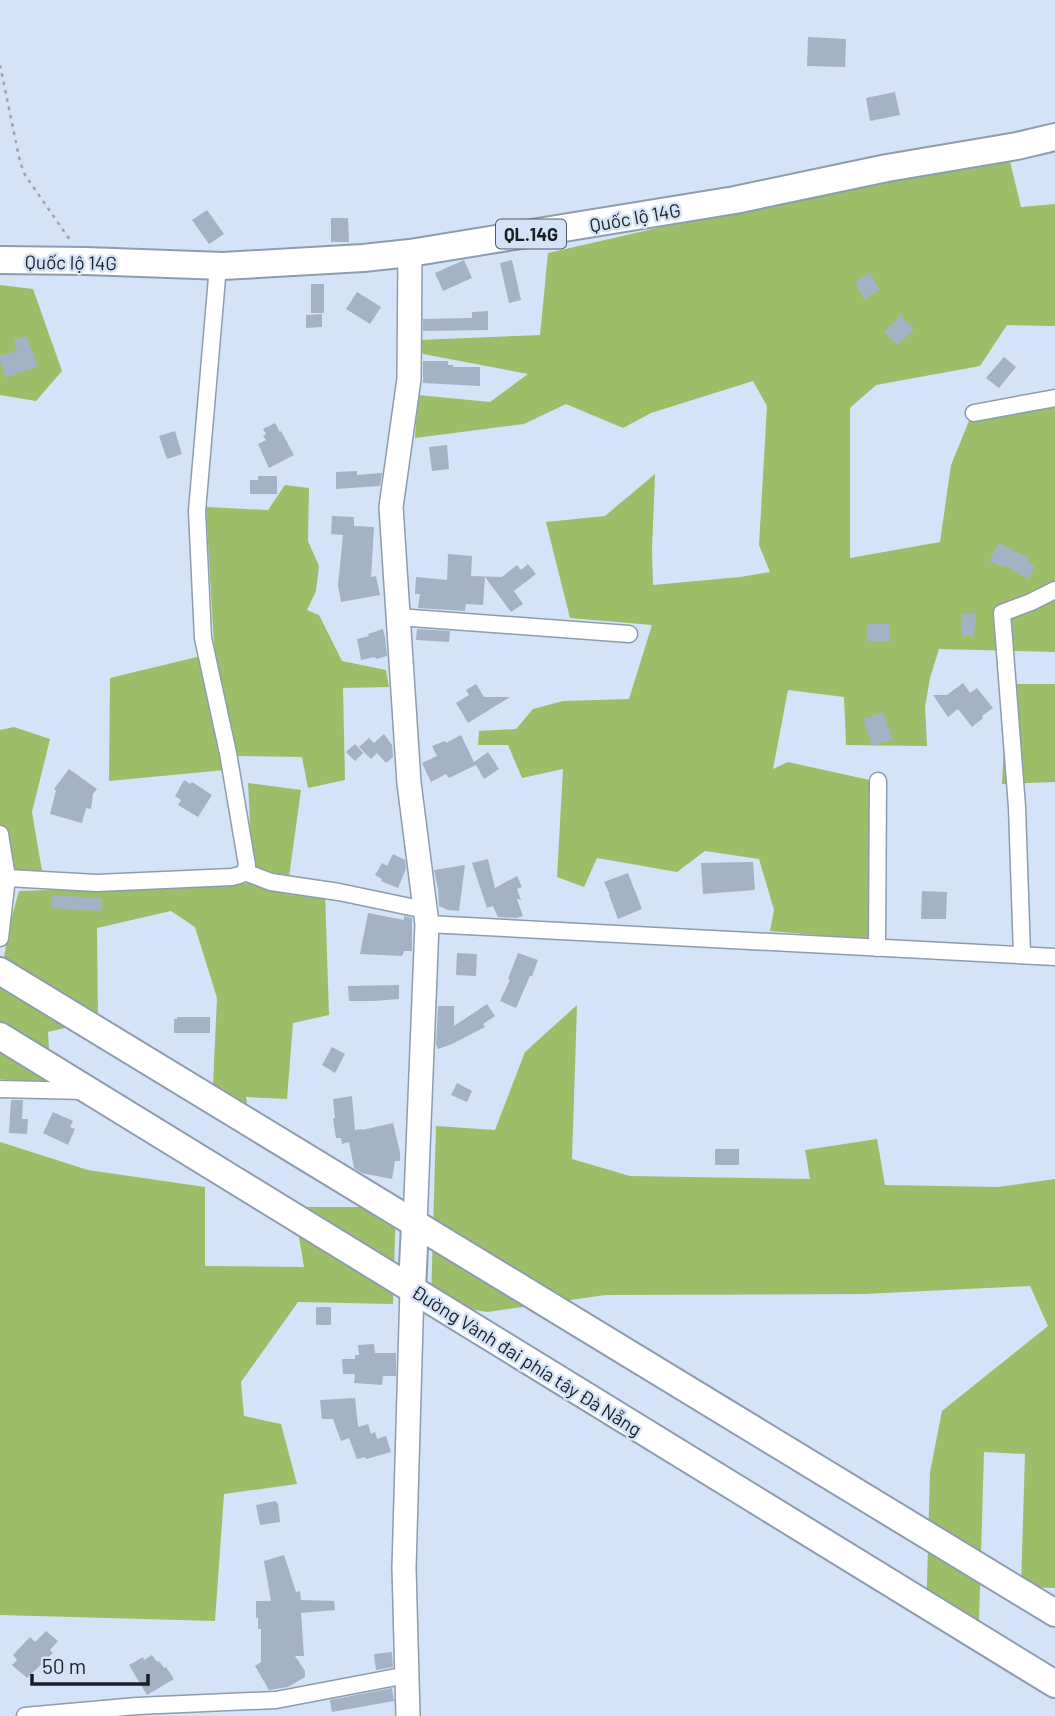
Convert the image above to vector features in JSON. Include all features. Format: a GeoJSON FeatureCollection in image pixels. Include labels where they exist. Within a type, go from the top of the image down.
{"type":"FeatureCollection","features":[{"type":"Feature","properties":{"kind":"main road","name":"Quốc lộ 14G"},"geometry":{"type":"LineString","coordinates":[[0,260],[218,266],[410,253],[722,202],[1055,137]]}},
{"type":"Feature","properties":{"kind":"main road"},"geometry":{"type":"LineString","coordinates":[[0,971],[1055,1613]]}},
{"type":"Feature","properties":{"kind":"main road","name":"Đường Vành đai phía tây Đà Nẵng"},"geometry":{"type":"LineString","coordinates":[[0,1036],[1055,1684]]}},
{"type":"Feature","properties":{"kind":"main road"},"geometry":{"type":"LineString","coordinates":[[412,1289],[415,1224]]}},
{"type":"Feature","properties":{"kind":"street"},"geometry":{"type":"LineString","coordinates":[[410,253],[409,379],[391,507],[409,783],[426,917],[415,1224]]}},
{"type":"Feature","properties":{"kind":"street"},"geometry":{"type":"LineString","coordinates":[[7,878],[97,883],[232,877],[241,876],[245,872],[247,866],[228,753],[203,638],[197,523],[218,266]]}},
{"type":"Feature","properties":{"kind":"street"},"geometry":{"type":"LineString","coordinates":[[974,413],[1055,398]]}},
{"type":"Feature","properties":{"kind":"street"},"geometry":{"type":"LineString","coordinates":[[1022,955],[1017,807],[1002,613],[1055,590]]}},
{"type":"Feature","properties":{"kind":"street"},"geometry":{"type":"LineString","coordinates":[[398,617],[629,635]]}},
{"type":"Feature","properties":{"kind":"street"},"geometry":{"type":"LineString","coordinates":[[877,948],[878,780]]}},
{"type":"Feature","properties":{"kind":"street"},"geometry":{"type":"LineString","coordinates":[[0,834],[7,878],[0,938]]}},
{"type":"Feature","properties":{"kind":"street"},"geometry":{"type":"LineString","coordinates":[[245,872],[271,882],[339,892],[426,917],[877,948],[1055,957]]}},
{"type":"Feature","properties":{"kind":"street"},"geometry":{"type":"LineString","coordinates":[[0,1089],[91,1091]]}},
{"type":"Feature","properties":{"kind":"street"},"geometry":{"type":"LineString","coordinates":[[408,1716],[404,1568],[412,1289]]}},
{"type":"Feature","properties":{"kind":"street"},"geometry":{"type":"LineString","coordinates":[[25,1716],[137,1706],[276,1700],[407,1675]]}},
{"type":"Feature","properties":{"kind":"path"},"geometry":{"type":"LineString","coordinates":[[0,65],[14,138],[25,175],[86,261]]}},
{"type":"Feature","properties":{"kind":"green space"},"geometry":{"type":"Polygon","coordinates":[[[1009,157],[1021,207],[1055,204],[1055,326],[1007,325],[980,366],[876,385],[850,408],[850,558],[940,542],[951,465],[969,421],[1055,401],[1055,652],[939,649],[925,707],[927,746],[846,745],[844,697],[788,690],[773,769],[788,762],[874,781],[883,941],[770,931],[774,910],[759,859],[705,851],[677,872],[597,858],[584,887],[557,877],[563,769],[522,778],[508,745],[478,745],[479,731],[516,729],[533,709],[563,701],[629,699],[652,625],[570,618],[546,522],[605,516],[655,474],[653,585],[770,572],[759,545],[767,406],[753,381],[651,413],[623,428],[566,404],[524,424],[415,438],[418,395],[490,402],[528,374],[423,354],[419,340],[540,335],[548,253],[723,213],[1009,157]]]}},
{"type":"Feature","properties":{"kind":"green space"},"geometry":{"type":"Polygon","coordinates":[[[0,285],[33,289],[62,371],[36,401],[0,395],[0,285]]]}},
{"type":"Feature","properties":{"kind":"green space"},"geometry":{"type":"Polygon","coordinates":[[[285,485],[309,488],[308,541],[319,566],[316,591],[307,610],[319,615],[342,661],[386,670],[389,687],[343,688],[345,780],[308,788],[302,757],[237,756],[214,645],[206,507],[268,510],[285,485]]]}},
{"type":"Feature","properties":{"kind":"green space"},"geometry":{"type":"Polygon","coordinates":[[[201,656],[225,770],[109,781],[110,678],[201,656]]]}},
{"type":"Feature","properties":{"kind":"green space"},"geometry":{"type":"Polygon","coordinates":[[[1007,684],[1055,684],[1055,782],[1002,784],[1007,684]]]}},
{"type":"Feature","properties":{"kind":"green space"},"geometry":{"type":"Polygon","coordinates":[[[14,727],[50,739],[32,812],[42,871],[0,878],[0,730],[14,727]]]}},
{"type":"Feature","properties":{"kind":"green space"},"geometry":{"type":"Polygon","coordinates":[[[248,783],[301,790],[289,877],[325,892],[329,1015],[293,1023],[287,1099],[246,1097],[248,1110],[213,1086],[217,998],[195,927],[171,911],[97,928],[98,1020],[48,1032],[51,1084],[0,1079],[0,980],[10,923],[19,891],[253,883],[248,783]]]}},
{"type":"Feature","properties":{"kind":"green space"},"geometry":{"type":"Polygon","coordinates":[[[577,1005],[572,1159],[630,1176],[810,1179],[805,1150],[877,1139],[885,1185],[998,1187],[1055,1179],[1055,1588],[1021,1587],[1025,1454],[984,1452],[979,1620],[926,1618],[930,1472],[942,1411],[1048,1326],[1030,1286],[864,1294],[605,1295],[487,1312],[431,1302],[436,1126],[495,1130],[525,1052],[577,1005]]]}},
{"type":"Feature","properties":{"kind":"green space"},"geometry":{"type":"Polygon","coordinates":[[[0,1142],[88,1170],[205,1187],[205,1266],[304,1267],[294,1207],[396,1207],[393,1304],[298,1302],[241,1382],[244,1416],[281,1424],[297,1484],[224,1494],[215,1621],[0,1615],[0,1142]]]}},
{"type":"Feature","properties":{"kind":"building"},"geometry":{"type":"Polygon","coordinates":[[[808,37],[846,39],[845,67],[807,66],[808,37]]]}},
{"type":"Feature","properties":{"kind":"building"},"geometry":{"type":"Polygon","coordinates":[[[895,92],[900,115],[870,121],[866,98],[895,92]]]}},
{"type":"Feature","properties":{"kind":"building"},"geometry":{"type":"Polygon","coordinates":[[[207,210],[224,234],[209,244],[192,220],[207,210]]]}},
{"type":"Feature","properties":{"kind":"building"},"geometry":{"type":"Polygon","coordinates":[[[331,218],[348,218],[349,242],[331,242],[331,218]]]}},
{"type":"Feature","properties":{"kind":"building"},"geometry":{"type":"Polygon","coordinates":[[[464,260],[472,278],[443,291],[435,273],[464,260]]]}},
{"type":"Feature","properties":{"kind":"building"},"geometry":{"type":"Polygon","coordinates":[[[512,260],[521,300],[509,303],[500,263],[512,260]]]}},
{"type":"Feature","properties":{"kind":"building"},"geometry":{"type":"Polygon","coordinates":[[[870,273],[880,290],[864,299],[855,282],[870,273]]]}},
{"type":"Feature","properties":{"kind":"building"},"geometry":{"type":"Polygon","coordinates":[[[311,284],[324,284],[324,313],[311,313],[311,284]]]}},
{"type":"Feature","properties":{"kind":"building"},"geometry":{"type":"Polygon","coordinates":[[[357,292],[381,307],[370,324],[346,309],[357,292]]]}},
{"type":"Feature","properties":{"kind":"building"},"geometry":{"type":"Polygon","coordinates":[[[488,311],[488,330],[423,331],[423,319],[472,318],[472,312],[488,311]]]}},
{"type":"Feature","properties":{"kind":"building"},"geometry":{"type":"Polygon","coordinates":[[[322,314],[322,327],[306,328],[306,315],[322,314]]]}},
{"type":"Feature","properties":{"kind":"building"},"geometry":{"type":"Polygon","coordinates":[[[901,315],[914,330],[897,345],[884,332],[901,315]]]}},
{"type":"Feature","properties":{"kind":"building"},"geometry":{"type":"Polygon","coordinates":[[[26,336],[38,366],[6,378],[0,356],[17,350],[14,340],[26,336]]]}},
{"type":"Feature","properties":{"kind":"building"},"geometry":{"type":"Polygon","coordinates":[[[1004,357],[1016,367],[999,388],[986,378],[1004,357]]]}},
{"type":"Feature","properties":{"kind":"building"},"geometry":{"type":"Polygon","coordinates":[[[423,361],[448,361],[448,365],[453,367],[480,367],[480,386],[423,383],[423,361]]]}},
{"type":"Feature","properties":{"kind":"building"},"geometry":{"type":"Polygon","coordinates":[[[275,423],[294,455],[269,468],[258,444],[266,440],[263,429],[275,423]]]}},
{"type":"Feature","properties":{"kind":"building"},"geometry":{"type":"Polygon","coordinates":[[[175,431],[182,454],[167,459],[159,436],[175,431]]]}},
{"type":"Feature","properties":{"kind":"building"},"geometry":{"type":"Polygon","coordinates":[[[447,445],[449,469],[432,471],[429,447],[447,445]]]}},
{"type":"Feature","properties":{"kind":"building"},"geometry":{"type":"Polygon","coordinates":[[[357,471],[357,475],[382,473],[380,486],[336,489],[336,472],[357,471]]]}},
{"type":"Feature","properties":{"kind":"building"},"geometry":{"type":"Polygon","coordinates":[[[258,476],[277,476],[277,494],[250,494],[250,480],[258,480],[258,476]]]}},
{"type":"Feature","properties":{"kind":"building"},"geometry":{"type":"Polygon","coordinates":[[[332,516],[354,517],[354,526],[374,527],[371,577],[376,576],[380,595],[341,602],[338,585],[343,535],[331,534],[332,516]]]}},
{"type":"Feature","properties":{"kind":"building"},"geometry":{"type":"Polygon","coordinates":[[[999,543],[1030,559],[1028,562],[1035,566],[1029,579],[989,561],[999,543]]]}},
{"type":"Feature","properties":{"kind":"building"},"geometry":{"type":"Polygon","coordinates":[[[448,554],[472,556],[471,576],[502,577],[517,565],[521,570],[528,564],[536,574],[514,591],[523,604],[511,612],[485,577],[483,605],[466,604],[465,611],[418,608],[420,594],[415,594],[416,577],[447,580],[448,554]]]}},
{"type":"Feature","properties":{"kind":"building"},"geometry":{"type":"Polygon","coordinates":[[[962,614],[976,614],[974,636],[962,636],[962,614]]]}},
{"type":"Feature","properties":{"kind":"building"},"geometry":{"type":"Polygon","coordinates":[[[867,624],[890,624],[890,641],[867,641],[867,624]]]}},
{"type":"Feature","properties":{"kind":"building"},"geometry":{"type":"Polygon","coordinates":[[[383,629],[387,656],[361,660],[357,639],[383,629]]]}},
{"type":"Feature","properties":{"kind":"building"},"geometry":{"type":"Polygon","coordinates":[[[417,629],[450,631],[449,642],[416,640],[417,629]]]}},
{"type":"Feature","properties":{"kind":"building"},"geometry":{"type":"Polygon","coordinates":[[[963,683],[970,693],[977,688],[993,708],[972,727],[958,709],[948,717],[933,695],[947,695],[963,683]]]}},
{"type":"Feature","properties":{"kind":"building"},"geometry":{"type":"Polygon","coordinates":[[[476,684],[484,697],[510,697],[468,723],[456,703],[469,695],[466,690],[476,684]]]}},
{"type":"Feature","properties":{"kind":"building"},"geometry":{"type":"Polygon","coordinates":[[[883,712],[893,739],[872,746],[863,719],[883,712]]]}},
{"type":"Feature","properties":{"kind":"building"},"geometry":{"type":"Polygon","coordinates":[[[384,734],[392,745],[393,757],[386,763],[377,753],[371,759],[359,747],[369,738],[374,743],[384,734]]]}},
{"type":"Feature","properties":{"kind":"building"},"geometry":{"type":"Polygon","coordinates":[[[461,735],[474,762],[488,752],[499,769],[484,779],[476,765],[449,778],[446,774],[431,782],[422,763],[437,756],[432,746],[445,741],[446,743],[461,735]]]}},
{"type":"Feature","properties":{"kind":"building"},"geometry":{"type":"Polygon","coordinates":[[[355,744],[363,753],[355,761],[346,752],[355,744]]]}},
{"type":"Feature","properties":{"kind":"building"},"geometry":{"type":"Polygon","coordinates":[[[69,769],[97,789],[93,794],[91,809],[86,808],[82,823],[50,814],[56,791],[54,789],[69,769]]]}},
{"type":"Feature","properties":{"kind":"building"},"geometry":{"type":"Polygon","coordinates":[[[184,780],[212,795],[198,817],[178,805],[181,800],[175,796],[184,780]]]}},
{"type":"Feature","properties":{"kind":"building"},"geometry":{"type":"Polygon","coordinates":[[[393,854],[405,860],[406,869],[398,888],[381,881],[382,879],[375,875],[382,863],[387,866],[393,854]]]}},
{"type":"Feature","properties":{"kind":"building"},"geometry":{"type":"Polygon","coordinates":[[[488,859],[495,888],[517,876],[522,887],[517,889],[521,900],[517,899],[523,916],[498,917],[493,906],[487,908],[472,863],[488,859]]]}},
{"type":"Feature","properties":{"kind":"building"},"geometry":{"type":"Polygon","coordinates":[[[753,862],[755,890],[703,894],[701,863],[753,862]]]}},
{"type":"Feature","properties":{"kind":"building"},"geometry":{"type":"Polygon","coordinates":[[[465,865],[459,911],[439,906],[434,870],[465,865]]]}},
{"type":"Feature","properties":{"kind":"building"},"geometry":{"type":"Polygon","coordinates":[[[628,873],[642,909],[618,919],[604,882],[628,873]]]}},
{"type":"Feature","properties":{"kind":"building"},"geometry":{"type":"Polygon","coordinates":[[[922,891],[947,892],[946,919],[921,919],[922,891]]]}},
{"type":"Feature","properties":{"kind":"building"},"geometry":{"type":"Polygon","coordinates":[[[52,895],[102,898],[101,911],[51,908],[52,895]]]}},
{"type":"Feature","properties":{"kind":"building"},"geometry":{"type":"Polygon","coordinates":[[[368,913],[404,920],[404,916],[412,918],[412,951],[404,951],[402,956],[360,954],[368,913]]]}},
{"type":"Feature","properties":{"kind":"building"},"geometry":{"type":"Polygon","coordinates":[[[457,953],[477,954],[476,976],[456,975],[457,953]]]}},
{"type":"Feature","properties":{"kind":"building"},"geometry":{"type":"Polygon","coordinates":[[[518,953],[538,960],[516,1008],[500,1001],[518,953]]]}},
{"type":"Feature","properties":{"kind":"building"},"geometry":{"type":"Polygon","coordinates":[[[399,985],[399,999],[349,1001],[348,986],[399,985]]]}},
{"type":"Feature","properties":{"kind":"building"},"geometry":{"type":"Polygon","coordinates":[[[487,1004],[495,1016],[483,1024],[485,1027],[438,1049],[438,1006],[454,1006],[454,1026],[487,1004]]]}},
{"type":"Feature","properties":{"kind":"building"},"geometry":{"type":"Polygon","coordinates":[[[210,1017],[210,1033],[174,1033],[174,1019],[210,1017]]]}},
{"type":"Feature","properties":{"kind":"building"},"geometry":{"type":"Polygon","coordinates":[[[332,1047],[345,1054],[335,1073],[322,1065],[332,1047]]]}},
{"type":"Feature","properties":{"kind":"building"},"geometry":{"type":"Polygon","coordinates":[[[457,1083],[472,1091],[467,1102],[451,1095],[457,1083]]]}},
{"type":"Feature","properties":{"kind":"building"},"geometry":{"type":"Polygon","coordinates":[[[352,1096],[355,1130],[393,1123],[400,1161],[395,1161],[392,1179],[362,1173],[354,1168],[349,1142],[342,1144],[341,1138],[336,1138],[333,1099],[352,1096]]]}},
{"type":"Feature","properties":{"kind":"building"},"geometry":{"type":"Polygon","coordinates":[[[11,1100],[23,1100],[22,1119],[28,1119],[27,1134],[9,1133],[11,1100]]]}},
{"type":"Feature","properties":{"kind":"building"},"geometry":{"type":"Polygon","coordinates":[[[53,1112],[73,1121],[70,1127],[75,1129],[68,1145],[43,1133],[53,1112]]]}},
{"type":"Feature","properties":{"kind":"building"},"geometry":{"type":"Polygon","coordinates":[[[715,1149],[739,1149],[739,1165],[715,1165],[715,1149]]]}},
{"type":"Feature","properties":{"kind":"building"},"geometry":{"type":"Polygon","coordinates":[[[316,1307],[331,1307],[331,1325],[316,1325],[316,1307]]]}},
{"type":"Feature","properties":{"kind":"building"},"geometry":{"type":"Polygon","coordinates":[[[374,1344],[375,1353],[396,1353],[396,1376],[383,1376],[382,1385],[354,1383],[355,1374],[343,1374],[342,1359],[355,1359],[355,1355],[359,1355],[358,1345],[374,1344]]]}},
{"type":"Feature","properties":{"kind":"building"},"geometry":{"type":"Polygon","coordinates":[[[355,1398],[358,1427],[368,1424],[371,1434],[375,1432],[377,1439],[386,1436],[391,1452],[357,1459],[349,1438],[341,1441],[333,1419],[322,1419],[320,1400],[355,1398]]]}},
{"type":"Feature","properties":{"kind":"building"},"geometry":{"type":"Polygon","coordinates":[[[276,1501],[280,1522],[260,1525],[256,1505],[276,1501]]]}},
{"type":"Feature","properties":{"kind":"building"},"geometry":{"type":"Polygon","coordinates":[[[284,1555],[296,1592],[300,1591],[301,1600],[334,1601],[335,1610],[301,1613],[304,1656],[295,1656],[305,1671],[305,1677],[288,1687],[269,1690],[255,1666],[261,1662],[261,1629],[258,1629],[256,1618],[256,1601],[271,1601],[264,1561],[284,1555]]]}},
{"type":"Feature","properties":{"kind":"building"},"geometry":{"type":"Polygon","coordinates":[[[46,1631],[58,1641],[50,1650],[53,1653],[27,1678],[12,1665],[17,1660],[13,1655],[30,1637],[35,1642],[46,1631]]]}},
{"type":"Feature","properties":{"kind":"building"},"geometry":{"type":"Polygon","coordinates":[[[392,1652],[393,1667],[376,1670],[374,1654],[392,1652]]]}},
{"type":"Feature","properties":{"kind":"building"},"geometry":{"type":"Polygon","coordinates":[[[152,1655],[166,1667],[174,1679],[147,1695],[129,1665],[152,1655]]]}},
{"type":"Feature","properties":{"kind":"building"},"geometry":{"type":"Polygon","coordinates":[[[392,1688],[394,1701],[332,1712],[330,1700],[392,1688]]]}}]}
